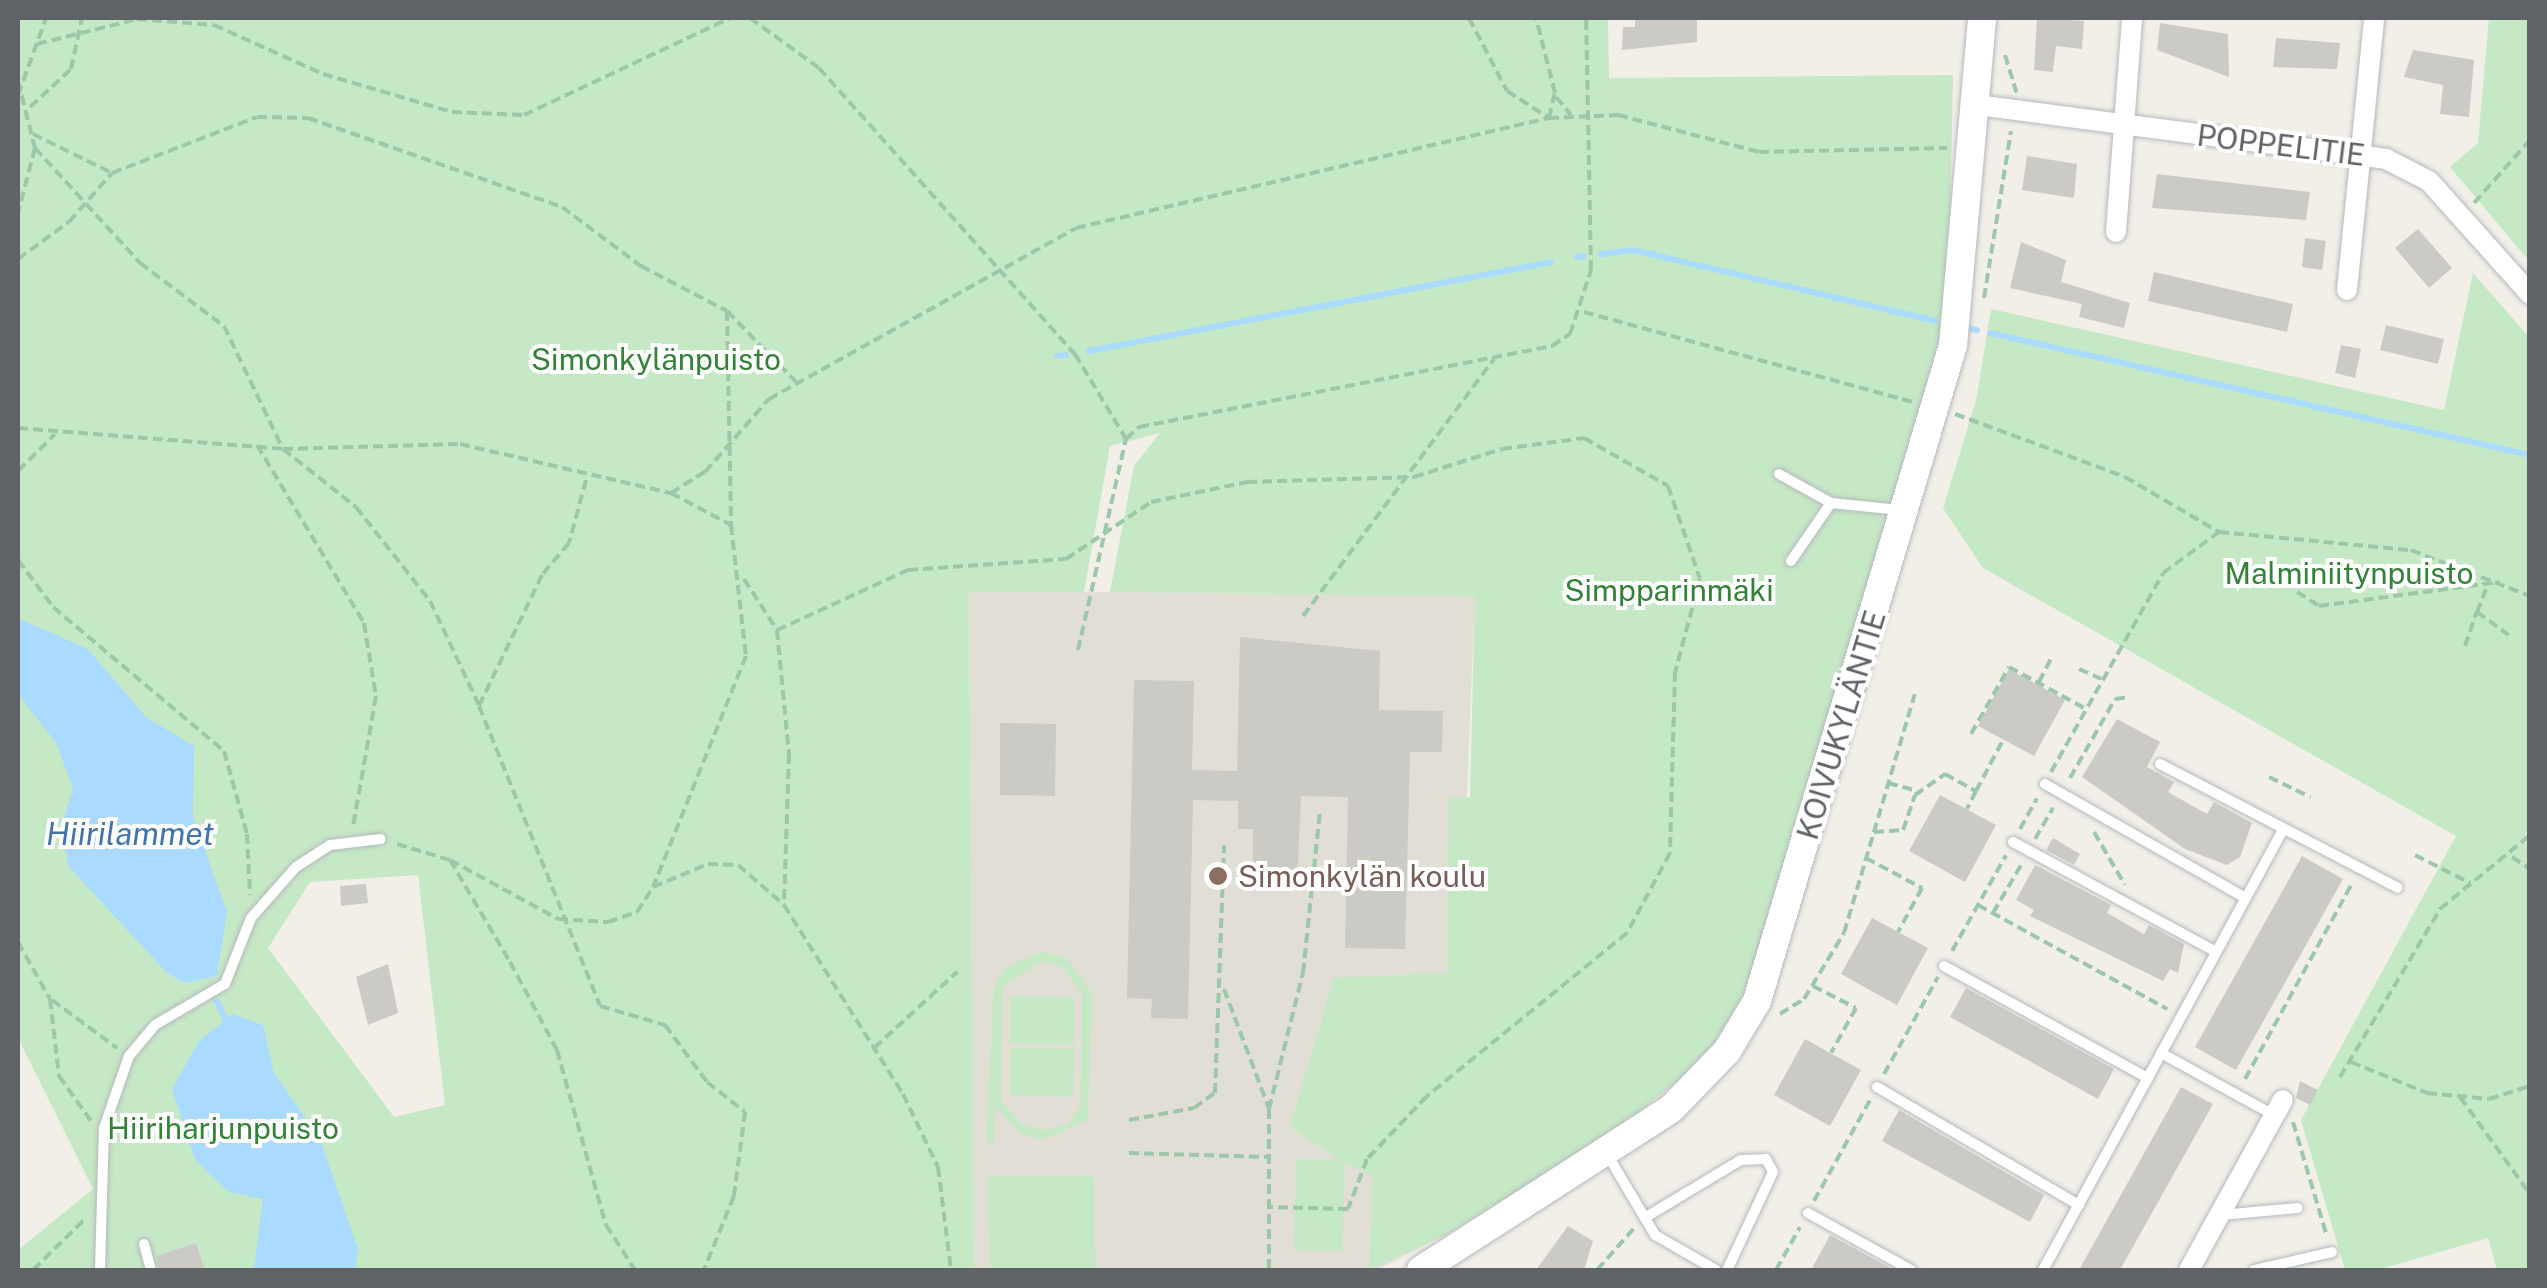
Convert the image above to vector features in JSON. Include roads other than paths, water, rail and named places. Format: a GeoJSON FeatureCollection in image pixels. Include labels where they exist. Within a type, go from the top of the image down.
{"type":"FeatureCollection","features":[{"type":"Feature","properties":{"kind":"main road","name":"KOIVUKYLÄNTIE"},"geometry":{"type":"LineString","coordinates":[[1421,1270],[1606,1153],[1695,1088],[1757,1001],[1906,510],[1948,412],[1978,105],[1982,18]]}},
{"type":"Feature","properties":{"kind":"street"},"geometry":{"type":"LineString","coordinates":[[2116,232],[2132,18]]}},
{"type":"Feature","properties":{"kind":"street"},"geometry":{"type":"LineString","coordinates":[[2347,290],[2374,18]]}},
{"type":"Feature","properties":{"kind":"street","name":"POPPELITIE"},"geometry":{"type":"LineString","coordinates":[[1978,105],[2362,155],[2429,180],[2530,294]]}},
{"type":"Feature","properties":{"kind":"street"},"geometry":{"type":"LineString","coordinates":[[2189,1270],[2285,1108]]}},
{"type":"Feature","properties":{"kind":"lane"},"geometry":{"type":"LineString","coordinates":[[1779,474],[1831,502],[1906,510]]}},
{"type":"Feature","properties":{"kind":"lane"},"geometry":{"type":"LineString","coordinates":[[1791,561],[1831,502]]}},
{"type":"Feature","properties":{"kind":"lane"},"geometry":{"type":"LineString","coordinates":[[2160,764],[2398,888]]}},
{"type":"Feature","properties":{"kind":"lane"},"geometry":{"type":"LineString","coordinates":[[2044,784],[2244,897]]}},
{"type":"Feature","properties":{"kind":"lane"},"geometry":{"type":"LineString","coordinates":[[2043,1270],[2283,830]]}},
{"type":"Feature","properties":{"kind":"lane"},"geometry":{"type":"LineString","coordinates":[[100,1270],[106,1198],[104,1128],[129,1056],[155,1025],[225,984],[251,918],[296,867],[349,840],[381,839]]}},
{"type":"Feature","properties":{"kind":"lane"},"geometry":{"type":"LineString","coordinates":[[2013,842],[2215,950]]}},
{"type":"Feature","properties":{"kind":"lane"},"geometry":{"type":"LineString","coordinates":[[1944,966],[2148,1078]]}},
{"type":"Feature","properties":{"kind":"lane"},"geometry":{"type":"LineString","coordinates":[[2161,1053],[2236,1094],[2285,1108]]}},
{"type":"Feature","properties":{"kind":"lane"},"geometry":{"type":"LineString","coordinates":[[1877,1087],[2079,1205]]}},
{"type":"Feature","properties":{"kind":"lane"},"geometry":{"type":"LineString","coordinates":[[1606,1153],[1654,1234],[1716,1270]]}},
{"type":"Feature","properties":{"kind":"lane"},"geometry":{"type":"LineString","coordinates":[[1646,1217],[1741,1160],[1766,1159],[1774,1172],[1727,1270]]}},
{"type":"Feature","properties":{"kind":"lane"},"geometry":{"type":"LineString","coordinates":[[2220,1216],[2298,1208]]}},
{"type":"Feature","properties":{"kind":"lane"},"geometry":{"type":"LineString","coordinates":[[1808,1213],[1911,1270]]}},
{"type":"Feature","properties":{"kind":"lane"},"geometry":{"type":"LineString","coordinates":[[144,1244],[150,1270]]}},
{"type":"Feature","properties":{"kind":"lane"},"geometry":{"type":"LineString","coordinates":[[2254,1270],[2332,1252]]}},
{"type":"Feature","properties":{"kind":"water","name":"Hiirilammet"},"geometry":{"type":"Polygon","coordinates":[[[18,618],[88,649],[146,717],[194,746],[193,816],[227,912],[217,976],[185,983],[167,973],[69,867],[61,828],[73,788],[56,743],[18,694],[18,618]]]}},
{"type":"Feature","properties":{"kind":"water"},"geometry":{"type":"Polygon","coordinates":[[[233,1014],[263,1025],[274,1073],[320,1139],[358,1249],[355,1270],[254,1270],[263,1199],[229,1192],[195,1160],[172,1089],[199,1041],[233,1014]]]}},
{"type":"Feature","properties":{"kind":"waterway"},"geometry":{"type":"LineString","coordinates":[[1601,254],[1633,250],[1936,321]]}},
{"type":"Feature","properties":{"kind":"waterway"},"geometry":{"type":"LineString","coordinates":[[1577,257],[1584,256]]}},
{"type":"Feature","properties":{"kind":"waterway"},"geometry":{"type":"LineString","coordinates":[[1089,351],[1550,262]]}},
{"type":"Feature","properties":{"kind":"waterway"},"geometry":{"type":"LineString","coordinates":[[1971,329],[1977,330]]}},
{"type":"Feature","properties":{"kind":"waterway"},"geometry":{"type":"LineString","coordinates":[[1990,333],[2530,455]]}},
{"type":"Feature","properties":{"kind":"waterway"},"geometry":{"type":"LineString","coordinates":[[1057,356],[1066,355]]}},
{"type":"Feature","properties":{"kind":"waterway"},"geometry":{"type":"LineString","coordinates":[[217,1002],[226,1020]]}},
{"type":"Feature","properties":{"kind":"place","name":"Simonkylän koulu"},"geometry":{"type":"Point","coordinates":[1218,876]}},
{"type":"Feature","properties":{"kind":"park label","name":"Simonkylänpuisto"},"geometry":{"type":"Point","coordinates":[656,359]}},
{"type":"Feature","properties":{"kind":"park label","name":"Malminiitynpuisto"},"geometry":{"type":"Point","coordinates":[2349,573]}},
{"type":"Feature","properties":{"kind":"park label","name":"Simpparinmäki"},"geometry":{"type":"Point","coordinates":[1669,590]}},
{"type":"Feature","properties":{"kind":"park label","name":"Hiiriharjunpuisto"},"geometry":{"type":"Point","coordinates":[223,1128]}}]}
